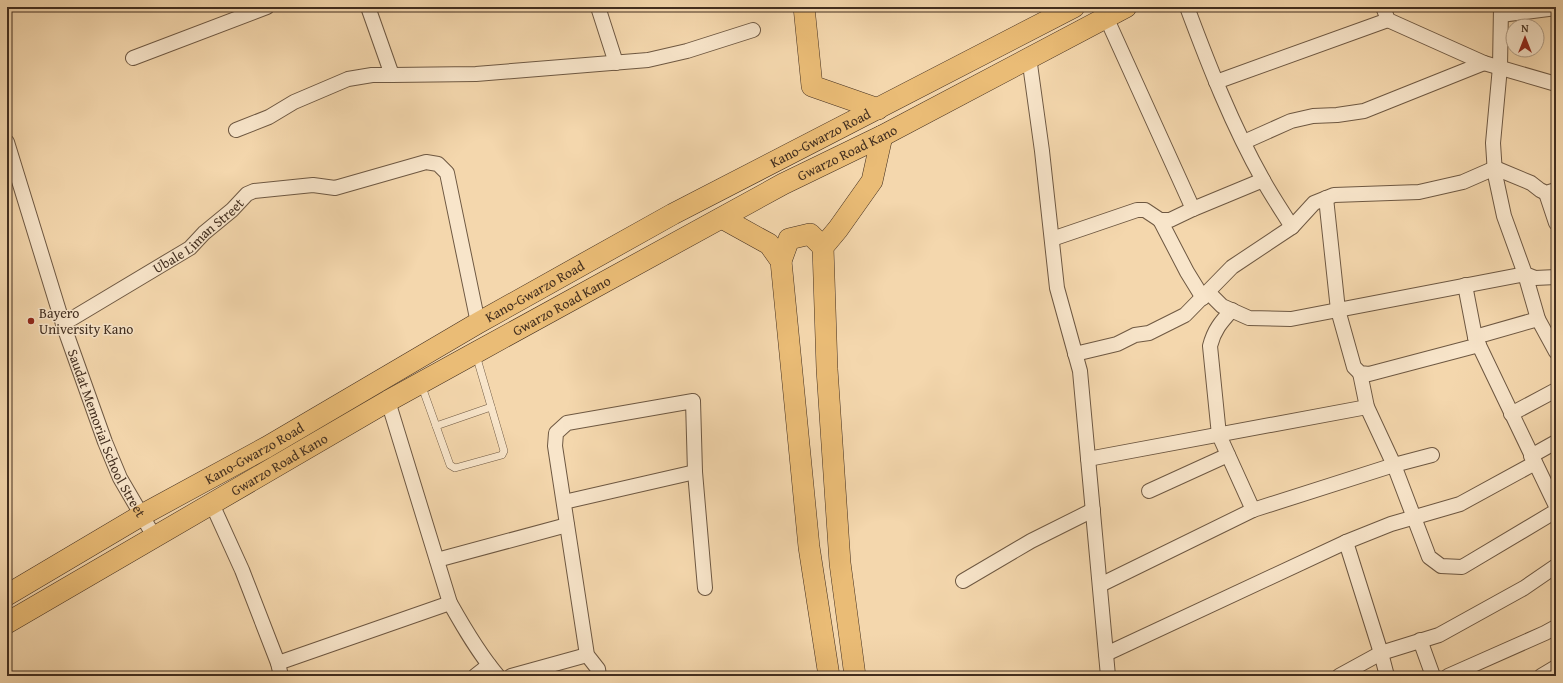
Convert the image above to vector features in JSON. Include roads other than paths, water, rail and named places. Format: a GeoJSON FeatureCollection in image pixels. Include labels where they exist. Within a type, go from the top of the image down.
{"type":"FeatureCollection","features":[{"type":"Feature","properties":{"kind":"main road"},"geometry":{"type":"LineString","coordinates":[[804,7],[812,86],[878,108]]}},
{"type":"Feature","properties":{"kind":"main road","name":"Kano-Gwarzo Road"},"geometry":{"type":"LineString","coordinates":[[7,595],[142,515],[267,446],[478,323],[672,214],[1074,7]]}},
{"type":"Feature","properties":{"kind":"main road","name":"Gwarzo Road Kano"},"geometry":{"type":"LineString","coordinates":[[7,623],[388,401],[475,353],[783,184],[882,136],[1126,7]]}},
{"type":"Feature","properties":{"kind":"main road"},"geometry":{"type":"LineString","coordinates":[[855,676],[840,556],[827,369],[823,247],[838,229],[872,181],[882,136]]}},
{"type":"Feature","properties":{"kind":"main road"},"geometry":{"type":"LineString","coordinates":[[722,218],[769,244],[780,261],[809,547],[829,676]]}},
{"type":"Feature","properties":{"kind":"main road"},"geometry":{"type":"LineString","coordinates":[[780,261],[789,239],[810,234],[823,247]]}},
{"type":"Feature","properties":{"kind":"street"},"geometry":{"type":"LineString","coordinates":[[133,58],[267,7]]}},
{"type":"Feature","properties":{"kind":"street"},"geometry":{"type":"LineString","coordinates":[[368,7],[392,75]]}},
{"type":"Feature","properties":{"kind":"street"},"geometry":{"type":"LineString","coordinates":[[598,7],[616,63]]}},
{"type":"Feature","properties":{"kind":"street"},"geometry":{"type":"LineString","coordinates":[[1187,7],[1216,82],[1244,142],[1263,180],[1292,226]]}},
{"type":"Feature","properties":{"kind":"street"},"geometry":{"type":"LineString","coordinates":[[1383,7],[1388,20]]}},
{"type":"Feature","properties":{"kind":"street"},"geometry":{"type":"LineString","coordinates":[[1556,8],[1501,11],[1500,67],[1493,143],[1495,174],[1504,216],[1525,274],[1538,319],[1556,352]]}},
{"type":"Feature","properties":{"kind":"street"},"geometry":{"type":"LineString","coordinates":[[1106,17],[1193,209]]}},
{"type":"Feature","properties":{"kind":"street"},"geometry":{"type":"LineString","coordinates":[[1216,82],[1388,20],[1484,63],[1556,84]]}},
{"type":"Feature","properties":{"kind":"street"},"geometry":{"type":"LineString","coordinates":[[236,130],[269,118],[294,102],[348,79],[372,75],[476,74],[648,60],[687,51],[753,30]]}},
{"type":"Feature","properties":{"kind":"street"},"geometry":{"type":"LineString","coordinates":[[1029,57],[1042,151],[1057,288],[1080,371],[1108,676]]}},
{"type":"Feature","properties":{"kind":"street"},"geometry":{"type":"LineString","coordinates":[[1244,142],[1313,116],[1337,115],[1364,111],[1484,63]]}},
{"type":"Feature","properties":{"kind":"street","name":"Saudat Memorial School Street"},"geometry":{"type":"LineString","coordinates":[[7,142],[63,324],[108,449],[120,478],[155,538]]}},
{"type":"Feature","properties":{"kind":"street","name":"Ubale Liman Street"},"geometry":{"type":"LineString","coordinates":[[63,324],[190,248],[204,233],[232,210],[247,194],[254,191],[313,185],[335,188],[426,162],[438,164],[447,173],[478,323]]}},
{"type":"Feature","properties":{"kind":"street"},"geometry":{"type":"LineString","coordinates":[[1075,354],[1117,344],[1135,335],[1149,333],[1185,315],[1232,267],[1292,226],[1314,203],[1334,195],[1419,192],[1463,182],[1495,168],[1532,183],[1540,190],[1551,191],[1556,223]]}},
{"type":"Feature","properties":{"kind":"street"},"geometry":{"type":"LineString","coordinates":[[1160,220],[1170,220],[1263,180]]}},
{"type":"Feature","properties":{"kind":"street"},"geometry":{"type":"LineString","coordinates":[[1326,198],[1338,310],[1354,367],[1360,373],[1367,407],[1394,466],[1429,557],[1441,566],[1462,567],[1556,511]]}},
{"type":"Feature","properties":{"kind":"street"},"geometry":{"type":"LineString","coordinates":[[1052,239],[1137,210],[1145,210],[1160,220],[1187,272],[1206,295],[1222,306],[1249,318],[1290,319],[1525,274],[1535,278],[1556,277]]}},
{"type":"Feature","properties":{"kind":"street"},"geometry":{"type":"LineString","coordinates":[[1465,285],[1477,341],[1556,506]]}},
{"type":"Feature","properties":{"kind":"street"},"geometry":{"type":"LineString","coordinates":[[1232,310],[1218,326],[1213,335],[1210,346],[1219,435],[1253,510]]}},
{"type":"Feature","properties":{"kind":"street"},"geometry":{"type":"LineString","coordinates":[[1360,373],[1369,374],[1477,341],[1538,319]]}},
{"type":"Feature","properties":{"kind":"street"},"geometry":{"type":"LineString","coordinates":[[1511,414],[1556,390]]}},
{"type":"Feature","properties":{"kind":"street"},"geometry":{"type":"LineString","coordinates":[[388,401],[450,603],[462,626],[493,671],[475,676]]}},
{"type":"Feature","properties":{"kind":"street"},"geometry":{"type":"LineString","coordinates":[[599,676],[598,669],[587,655],[555,446],[556,433],[567,423],[693,401],[696,472],[705,588]]}},
{"type":"Feature","properties":{"kind":"street"},"geometry":{"type":"LineString","coordinates":[[1088,459],[1367,407]]}},
{"type":"Feature","properties":{"kind":"street"},"geometry":{"type":"LineString","coordinates":[[1106,654],[1346,542],[1391,524],[1460,504],[1533,460],[1556,442]]}},
{"type":"Feature","properties":{"kind":"street"},"geometry":{"type":"LineString","coordinates":[[1148,491],[1228,455]]}},
{"type":"Feature","properties":{"kind":"street"},"geometry":{"type":"LineString","coordinates":[[1100,585],[1253,510],[1394,466],[1432,456]]}},
{"type":"Feature","properties":{"kind":"street"},"geometry":{"type":"LineString","coordinates":[[564,502],[696,472]]}},
{"type":"Feature","properties":{"kind":"street"},"geometry":{"type":"LineString","coordinates":[[212,504],[242,570],[279,670],[450,603]]}},
{"type":"Feature","properties":{"kind":"street"},"geometry":{"type":"LineString","coordinates":[[963,581],[1031,541],[1093,510]]}},
{"type":"Feature","properties":{"kind":"street"},"geometry":{"type":"LineString","coordinates":[[437,560],[567,525]]}},
{"type":"Feature","properties":{"kind":"street"},"geometry":{"type":"LineString","coordinates":[[1346,542],[1382,653],[1387,676]]}},
{"type":"Feature","properties":{"kind":"street"},"geometry":{"type":"LineString","coordinates":[[1339,676],[1382,653],[1439,635],[1524,588],[1556,566]]}},
{"type":"Feature","properties":{"kind":"street"},"geometry":{"type":"LineString","coordinates":[[1448,676],[1556,627]]}},
{"type":"Feature","properties":{"kind":"street"},"geometry":{"type":"LineString","coordinates":[[1420,640],[1433,676]]}},
{"type":"Feature","properties":{"kind":"street"},"geometry":{"type":"LineString","coordinates":[[511,676],[587,655]]}},
{"type":"Feature","properties":{"kind":"street"},"geometry":{"type":"LineString","coordinates":[[1541,676],[1556,667]]}},
{"type":"Feature","properties":{"kind":"lane"},"geometry":{"type":"LineString","coordinates":[[421,383],[452,467],[455,468],[502,455],[504,451],[475,353]]}},
{"type":"Feature","properties":{"kind":"lane"},"geometry":{"type":"LineString","coordinates":[[436,426],[491,407]]}},
{"type":"Feature","properties":{"kind":"place","name":"Bayero University Kano"},"geometry":{"type":"Point","coordinates":[31,321]}}]}
